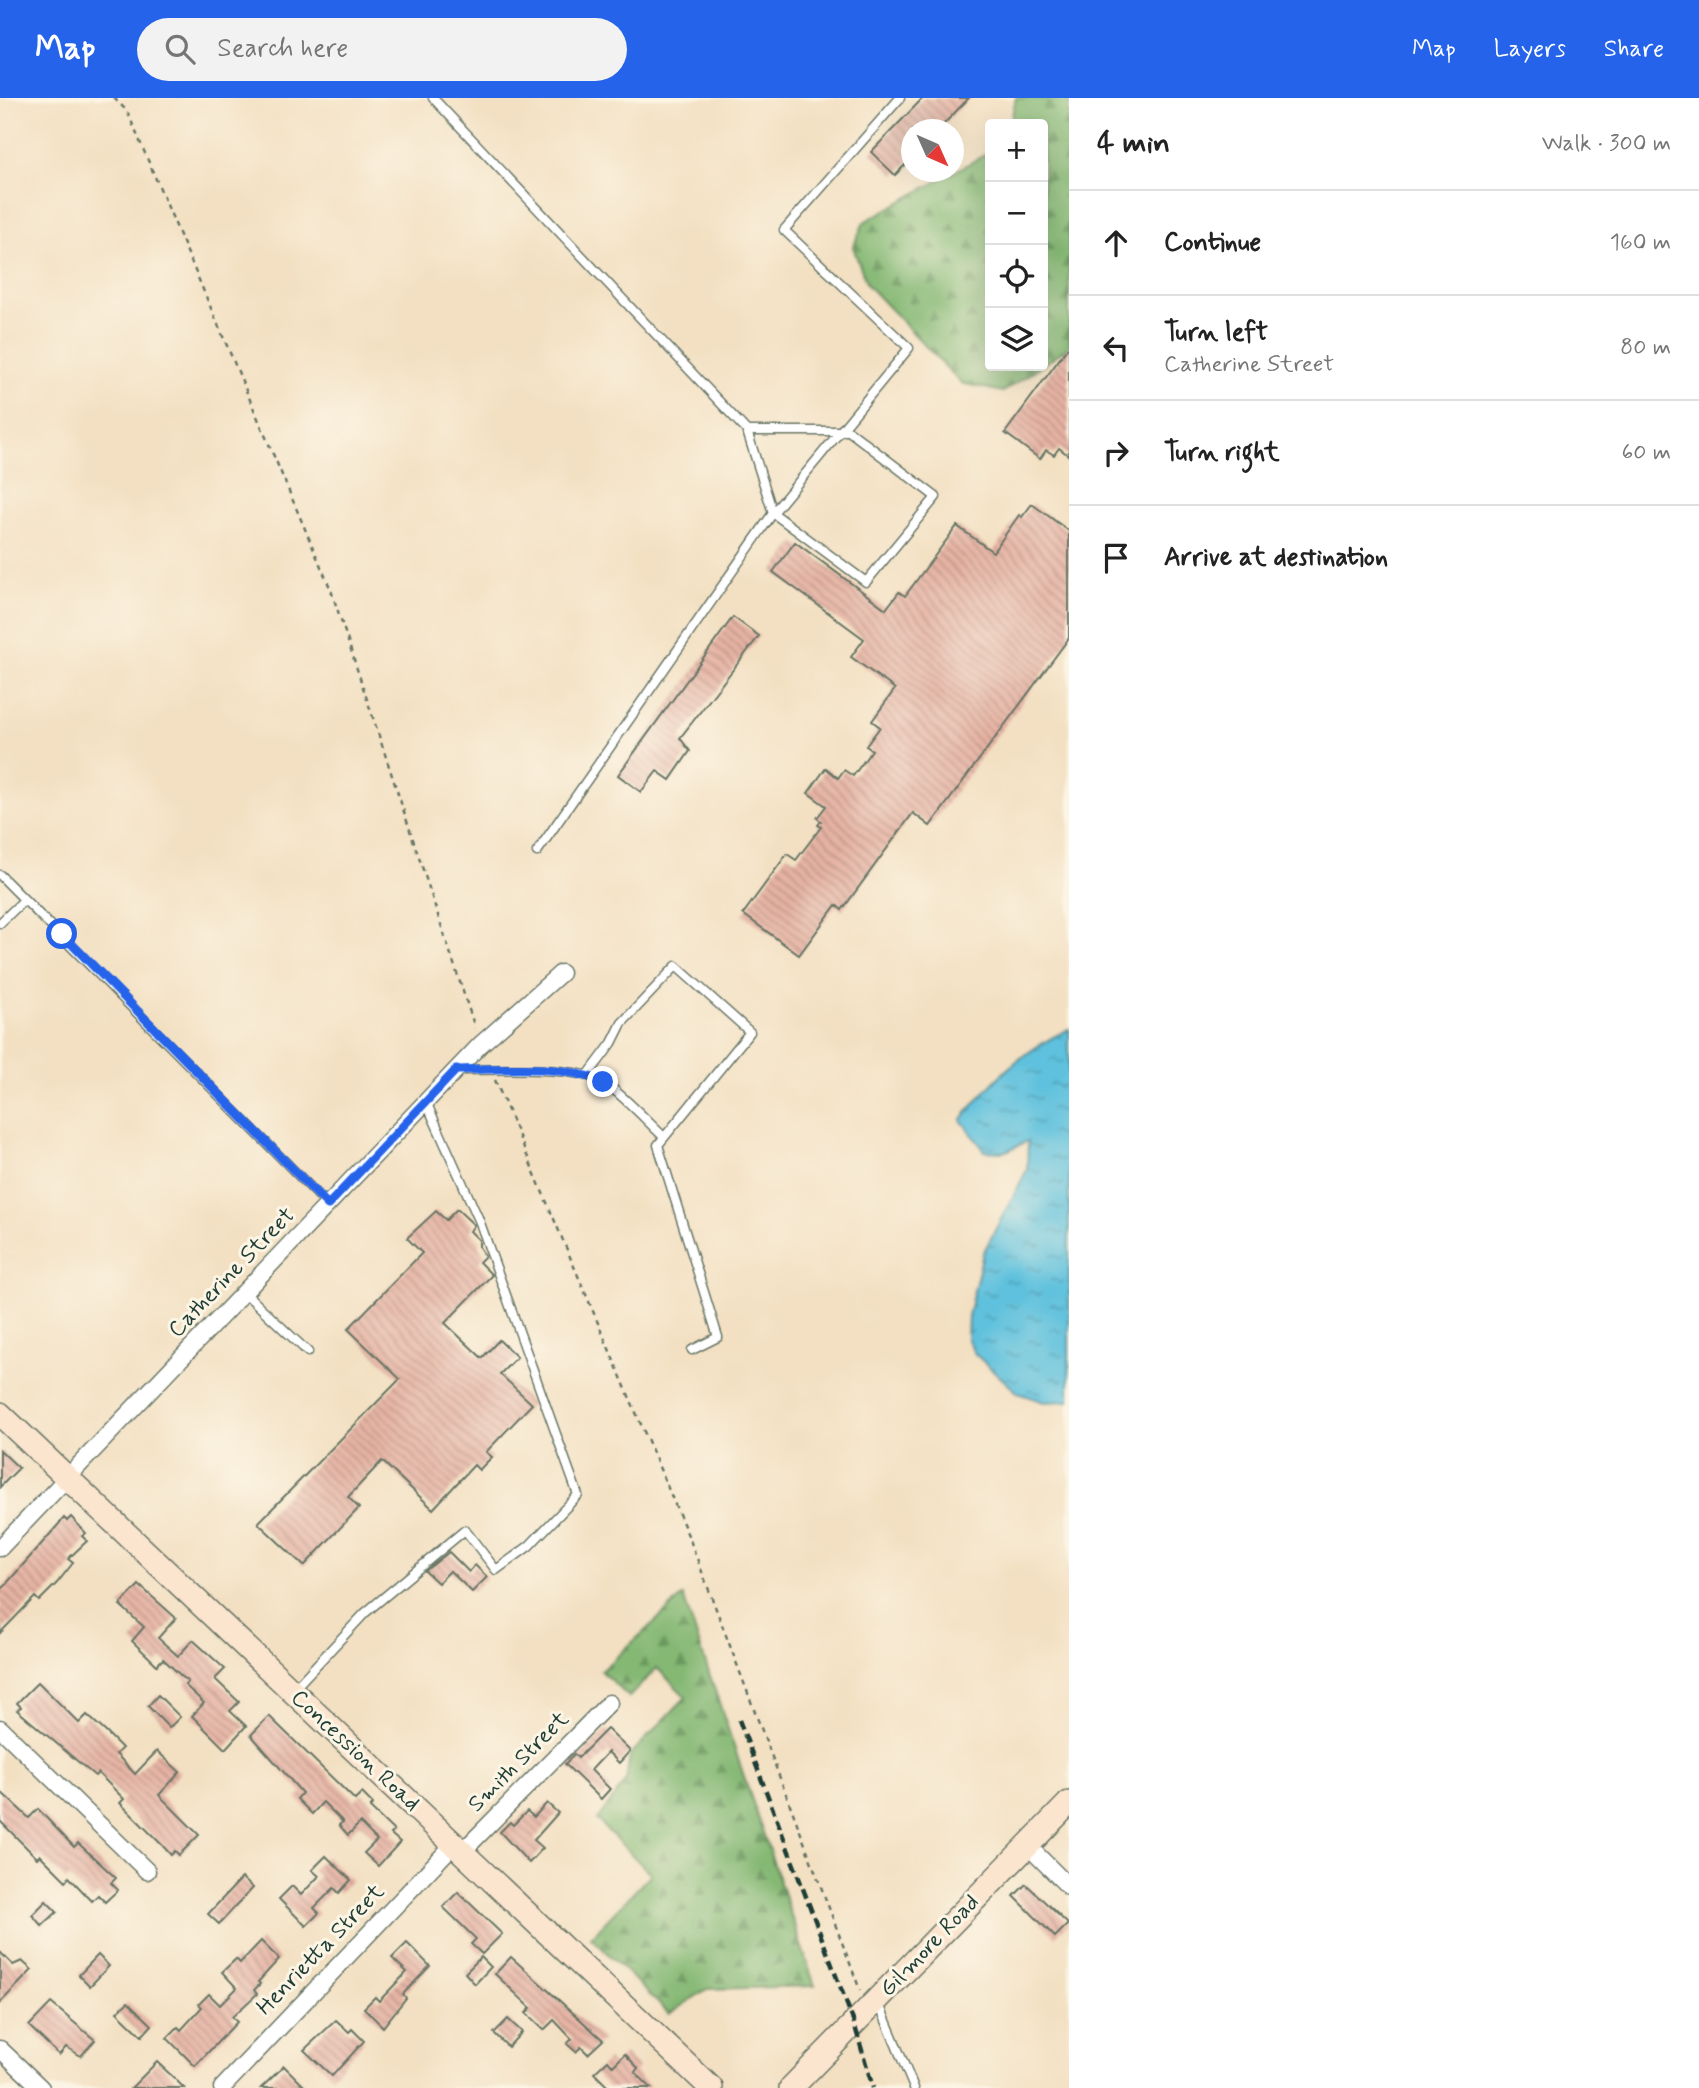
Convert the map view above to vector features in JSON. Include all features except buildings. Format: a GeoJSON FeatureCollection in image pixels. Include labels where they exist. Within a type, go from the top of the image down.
{"type":"FeatureCollection","features":[{"type":"Feature","properties":{"kind":"street","name":"Catherine Street"},"geometry":{"type":"LineString","coordinates":[[0,1548],[480,1045],[561,973]]}},
{"type":"Feature","properties":{"kind":"street","name":"Concession Road"},"geometry":{"type":"LineString","coordinates":[[0,1414],[711,2088]]}},
{"type":"Feature","properties":{"kind":"street","name":"Smith Street"},"geometry":{"type":"LineString","coordinates":[[458,1848],[609,1703]]}},
{"type":"Feature","properties":{"kind":"street"},"geometry":{"type":"LineString","coordinates":[[0,1728],[147,1871]]}},
{"type":"Feature","properties":{"kind":"street","name":"Gilmore Road"},"geometry":{"type":"LineString","coordinates":[[791,2088],[1069,1803]]}},
{"type":"Feature","properties":{"kind":"street"},"geometry":{"type":"LineString","coordinates":[[1028,1846],[1069,1887]]}},
{"type":"Feature","properties":{"kind":"street","name":"Henrietta Street"},"geometry":{"type":"LineString","coordinates":[[222,2088],[458,1848]]}},
{"type":"Feature","properties":{"kind":"street"},"geometry":{"type":"LineString","coordinates":[[0,2049],[41,2088]]}},
{"type":"Feature","properties":{"kind":"lane"},"geometry":{"type":"LineString","coordinates":[[433,98],[747,431],[773,513],[866,582],[936,497],[859,436],[839,430],[747,431]]}},
{"type":"Feature","properties":{"kind":"lane"},"geometry":{"type":"LineString","coordinates":[[537,852],[773,513],[909,348],[784,230],[900,98]]}},
{"type":"Feature","properties":{"kind":"lane"},"geometry":{"type":"LineString","coordinates":[[0,875],[328,1205]]}},
{"type":"Feature","properties":{"kind":"lane"},"geometry":{"type":"LineString","coordinates":[[0,923],[24,900]]}},
{"type":"Feature","properties":{"kind":"lane"},"geometry":{"type":"LineString","coordinates":[[588,1075],[612,1043],[622,1023],[676,966],[750,1032],[657,1145],[718,1337],[692,1350]]}},
{"type":"Feature","properties":{"kind":"lane"},"geometry":{"type":"LineString","coordinates":[[456,1070],[588,1075],[603,1082],[664,1137]]}},
{"type":"Feature","properties":{"kind":"lane"},"geometry":{"type":"LineString","coordinates":[[292,1691],[365,1613],[465,1530],[496,1570],[529,1546],[578,1495],[480,1220],[426,1102]]}},
{"type":"Feature","properties":{"kind":"lane"},"geometry":{"type":"LineString","coordinates":[[244,1293],[308,1352]]}},
{"type":"Feature","properties":{"kind":"lane"},"geometry":{"type":"LineString","coordinates":[[872,2004],[914,2088]]}},
{"type":"Feature","properties":{"kind":"path"},"geometry":{"type":"LineString","coordinates":[[114,98],[127,111],[331,590],[480,1045]]}},
{"type":"Feature","properties":{"kind":"path"},"geometry":{"type":"LineString","coordinates":[[490,1070],[690,1540],[872,2004]]}},
{"type":"Feature","properties":{"kind":"green space"},"geometry":{"type":"Polygon","coordinates":[[[1016,98],[1069,98],[1069,346],[1048,361],[1048,119],[1011,119],[1016,98]]]}},
{"type":"Feature","properties":{"kind":"green space"},"geometry":{"type":"Polygon","coordinates":[[[985,155],[985,371],[1034,371],[1003,392],[961,383],[867,285],[853,247],[864,222],[936,182],[964,182],[964,166],[985,155]]]}},
{"type":"Feature","properties":{"kind":"green space"},"geometry":{"type":"Polygon","coordinates":[[[683,1596],[815,1986],[707,1989],[669,2014],[591,1937],[651,1874],[597,1820],[626,1780],[630,1755],[686,1697],[657,1668],[629,1697],[601,1671],[683,1596]]]}},
{"type":"Feature","properties":{"kind":"water"},"geometry":{"type":"Polygon","coordinates":[[[1069,1029],[1069,1401],[1044,1402],[1018,1393],[975,1354],[967,1338],[968,1316],[983,1253],[1027,1170],[1028,1141],[1004,1152],[985,1151],[961,1120],[1009,1067],[1069,1029]]]}},
{"type":"Feature","properties":{"kind":"railway"},"geometry":{"type":"LineString","coordinates":[[739,1720],[854,2023],[873,2088]]}},
{"type":"Feature","properties":{"kind":"route"},"geometry":{"type":"LineString","coordinates":[[62,934],[328,1205],[456,1070],[544,1070],[588,1075],[603,1082]]}}]}
